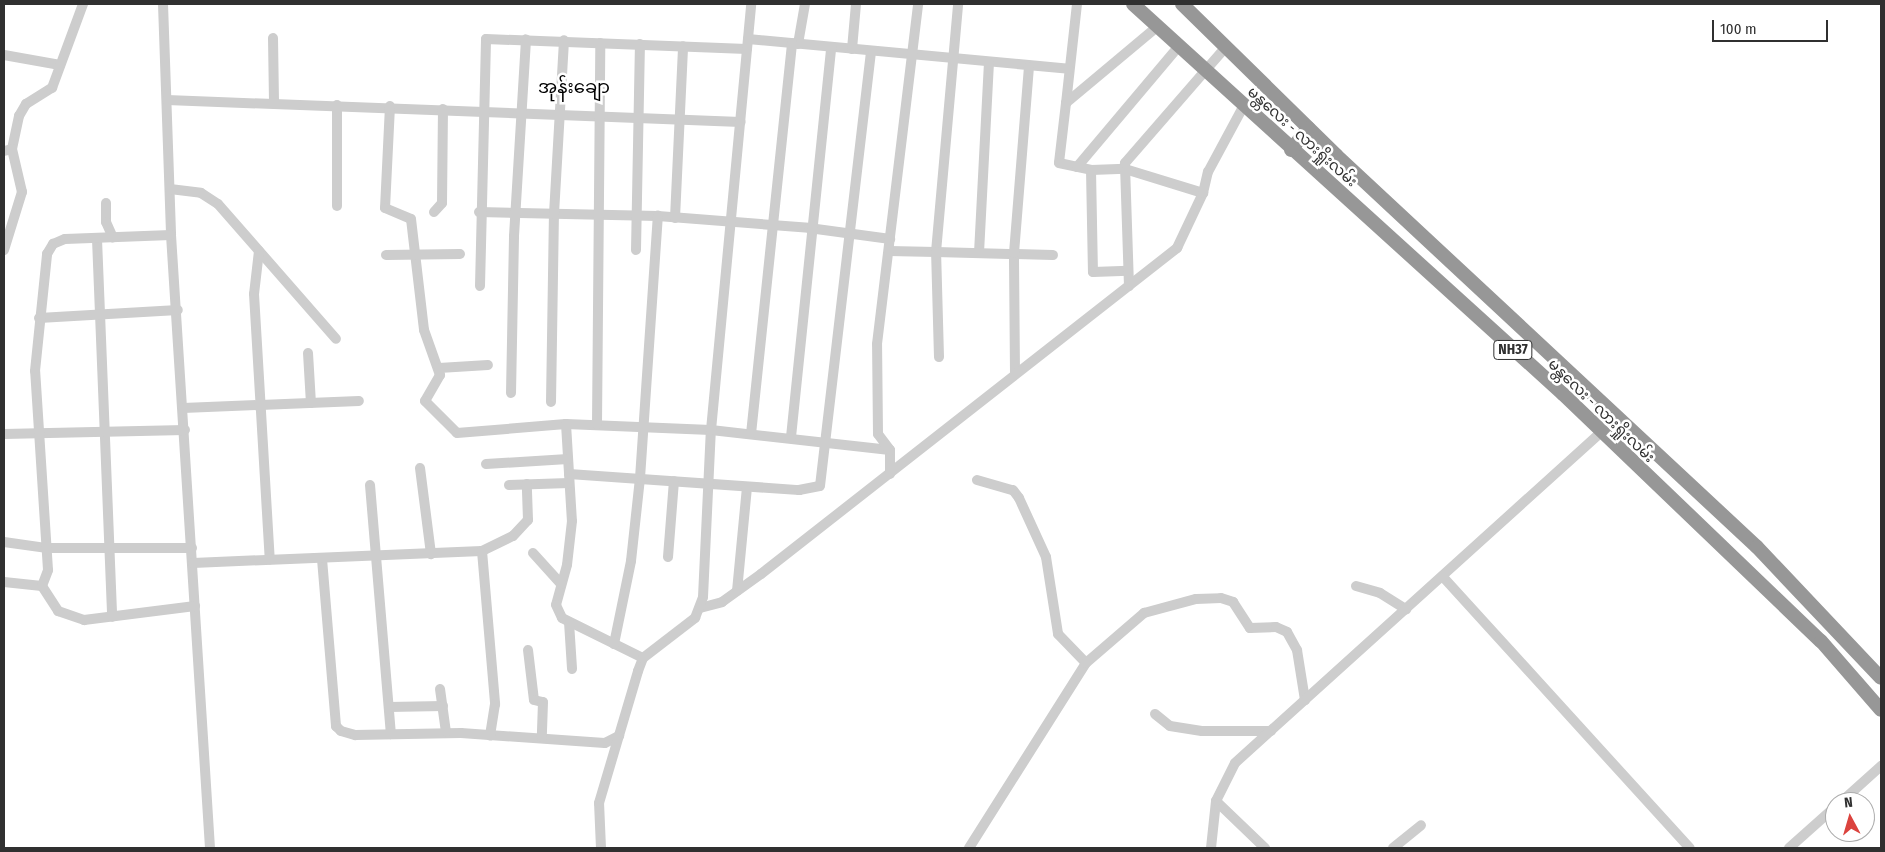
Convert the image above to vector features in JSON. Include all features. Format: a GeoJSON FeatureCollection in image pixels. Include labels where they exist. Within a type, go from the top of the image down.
{"type":"FeatureCollection","features":[{"type":"Feature","properties":{"kind":"highway","name":"မန္တလေး - လားရှိုးလမ်း"},"geometry":{"type":"LineString","coordinates":[[1133,4],[1290,150],[1601,432],[1821,641],[1881,710]]}},
{"type":"Feature","properties":{"kind":"highway","name":"မန္တလေး - လားရှိုးလမ်း"},"geometry":{"type":"LineString","coordinates":[[1185,5],[1308,128],[1757,547],[1881,678]]}},
{"type":"Feature","properties":{"kind":"highway"},"geometry":{"type":"LineString","coordinates":[[1290,150],[1308,128]]}},
{"type":"Feature","properties":{"kind":"street"},"geometry":{"type":"LineString","coordinates":[[4,250],[22,192],[8,150],[22,110],[52,88],[83,4]]}},
{"type":"Feature","properties":{"kind":"street"},"geometry":{"type":"LineString","coordinates":[[162,4],[172,235],[210,848]]}},
{"type":"Feature","properties":{"kind":"street"},"geometry":{"type":"LineString","coordinates":[[601,848],[599,803],[608,747],[620,736],[643,658],[684,630],[700,608],[712,430],[752,4]]}},
{"type":"Feature","properties":{"kind":"street"},"geometry":{"type":"LineString","coordinates":[[751,434],[771,224],[795,43],[805,4]]}},
{"type":"Feature","properties":{"kind":"street"},"geometry":{"type":"LineString","coordinates":[[852,49],[856,4]]}},
{"type":"Feature","properties":{"kind":"street"},"geometry":{"type":"LineString","coordinates":[[890,474],[890,450],[878,434],[875,393],[880,305],[889,251],[918,4]]}},
{"type":"Feature","properties":{"kind":"street"},"geometry":{"type":"LineString","coordinates":[[938,357],[936,252],[958,4]]}},
{"type":"Feature","properties":{"kind":"street"},"geometry":{"type":"LineString","coordinates":[[1077,4],[1058,164],[1091,170],[1125,169],[1203,193]]}},
{"type":"Feature","properties":{"kind":"street"},"geometry":{"type":"LineString","coordinates":[[1066,103],[1157,27]]}},
{"type":"Feature","properties":{"kind":"street"},"geometry":{"type":"LineString","coordinates":[[273,38],[274,103]]}},
{"type":"Feature","properties":{"kind":"street"},"geometry":{"type":"LineString","coordinates":[[480,286],[479,212],[486,39],[564,40],[683,46],[795,43],[913,54],[1029,68],[1069,69]]}},
{"type":"Feature","properties":{"kind":"street"},"geometry":{"type":"LineString","coordinates":[[511,393],[516,213],[526,39]]}},
{"type":"Feature","properties":{"kind":"street"},"geometry":{"type":"LineString","coordinates":[[551,402],[554,214],[564,40]]}},
{"type":"Feature","properties":{"kind":"street"},"geometry":{"type":"LineString","coordinates":[[597,424],[600,43]]}},
{"type":"Feature","properties":{"kind":"street"},"geometry":{"type":"LineString","coordinates":[[636,250],[640,44]]}},
{"type":"Feature","properties":{"kind":"street"},"geometry":{"type":"LineString","coordinates":[[675,218],[677,120],[683,46]]}},
{"type":"Feature","properties":{"kind":"street"},"geometry":{"type":"LineString","coordinates":[[791,437],[809,228],[830,47]]}},
{"type":"Feature","properties":{"kind":"street"},"geometry":{"type":"LineString","coordinates":[[1077,167],[1178,47]]}},
{"type":"Feature","properties":{"kind":"street"},"geometry":{"type":"LineString","coordinates":[[1129,286],[1125,163],[1165,114],[1226,47]]}},
{"type":"Feature","properties":{"kind":"street"},"geometry":{"type":"LineString","coordinates":[[509,485],[569,478],[640,478],[746,487],[814,490],[820,486],[827,441],[871,50]]}},
{"type":"Feature","properties":{"kind":"street"},"geometry":{"type":"LineString","coordinates":[[4,55],[60,65]]}},
{"type":"Feature","properties":{"kind":"street"},"geometry":{"type":"LineString","coordinates":[[979,254],[989,63]]}},
{"type":"Feature","properties":{"kind":"street"},"geometry":{"type":"LineString","coordinates":[[1015,374],[1014,253],[1029,68]]}},
{"type":"Feature","properties":{"kind":"street"},"geometry":{"type":"LineString","coordinates":[[167,100],[390,106],[741,122]]}},
{"type":"Feature","properties":{"kind":"street"},"geometry":{"type":"LineString","coordinates":[[337,105],[337,206]]}},
{"type":"Feature","properties":{"kind":"street"},"geometry":{"type":"LineString","coordinates":[[390,106],[385,208],[411,219],[424,330],[439,368],[438,382],[424,396],[457,433],[566,424],[643,425],[791,437],[890,450]]}},
{"type":"Feature","properties":{"kind":"street"},"geometry":{"type":"LineString","coordinates":[[700,608],[722,602],[737,591],[890,474],[1015,374],[1178,248],[1203,193],[1208,172],[1243,107]]}},
{"type":"Feature","properties":{"kind":"street"},"geometry":{"type":"LineString","coordinates":[[434,212],[442,203],[442,109]]}},
{"type":"Feature","properties":{"kind":"street"},"geometry":{"type":"LineString","coordinates":[[1091,170],[1093,272],[1128,271]]}},
{"type":"Feature","properties":{"kind":"street"},"geometry":{"type":"LineString","coordinates":[[170,190],[201,194],[218,204],[336,339]]}},
{"type":"Feature","properties":{"kind":"street"},"geometry":{"type":"LineString","coordinates":[[106,203],[106,222],[113,238]]}},
{"type":"Feature","properties":{"kind":"street"},"geometry":{"type":"LineString","coordinates":[[479,212],[658,216],[771,224],[890,239]]}},
{"type":"Feature","properties":{"kind":"street"},"geometry":{"type":"LineString","coordinates":[[614,644],[629,570],[640,478],[658,216]]}},
{"type":"Feature","properties":{"kind":"street"},"geometry":{"type":"LineString","coordinates":[[172,235],[96,239],[53,244],[39,318],[38,433],[48,570],[42,586],[53,606],[74,619],[112,617],[196,606]]}},
{"type":"Feature","properties":{"kind":"street"},"geometry":{"type":"LineString","coordinates":[[96,239],[97,312],[107,548],[112,617]]}},
{"type":"Feature","properties":{"kind":"street"},"geometry":{"type":"LineString","coordinates":[[259,251],[254,294],[270,560]]}},
{"type":"Feature","properties":{"kind":"street"},"geometry":{"type":"LineString","coordinates":[[889,251],[1053,255]]}},
{"type":"Feature","properties":{"kind":"street"},"geometry":{"type":"LineString","coordinates":[[386,255],[415,258],[460,254]]}},
{"type":"Feature","properties":{"kind":"street"},"geometry":{"type":"LineString","coordinates":[[39,318],[97,312],[178,310]]}},
{"type":"Feature","properties":{"kind":"street"},"geometry":{"type":"LineString","coordinates":[[308,354],[311,403]]}},
{"type":"Feature","properties":{"kind":"street"},"geometry":{"type":"LineString","coordinates":[[439,368],[488,365]]}},
{"type":"Feature","properties":{"kind":"street"},"geometry":{"type":"LineString","coordinates":[[183,408],[359,401]]}},
{"type":"Feature","properties":{"kind":"street"},"geometry":{"type":"LineString","coordinates":[[566,424],[570,546],[556,605],[569,622],[643,658]]}},
{"type":"Feature","properties":{"kind":"street"},"geometry":{"type":"LineString","coordinates":[[4,434],[184,430]]}},
{"type":"Feature","properties":{"kind":"street"},"geometry":{"type":"LineString","coordinates":[[1211,848],[1216,800],[1235,763],[1406,609],[1444,578],[1601,432]]}},
{"type":"Feature","properties":{"kind":"street"},"geometry":{"type":"LineString","coordinates":[[486,464],[568,460]]}},
{"type":"Feature","properties":{"kind":"street"},"geometry":{"type":"LineString","coordinates":[[420,468],[431,554]]}},
{"type":"Feature","properties":{"kind":"street"},"geometry":{"type":"LineString","coordinates":[[977,480],[1013,490],[1018,498],[1046,557],[1058,634],[1086,663]]}},
{"type":"Feature","properties":{"kind":"street"},"geometry":{"type":"LineString","coordinates":[[668,558],[674,481]]}},
{"type":"Feature","properties":{"kind":"street"},"geometry":{"type":"LineString","coordinates":[[193,563],[378,557],[482,551],[513,536],[528,520],[527,484]]}},
{"type":"Feature","properties":{"kind":"street"},"geometry":{"type":"LineString","coordinates":[[370,485],[378,557],[391,734]]}},
{"type":"Feature","properties":{"kind":"street"},"geometry":{"type":"LineString","coordinates":[[737,591],[746,487]]}},
{"type":"Feature","properties":{"kind":"street"},"geometry":{"type":"LineString","coordinates":[[4,542],[46,548],[192,548]]}},
{"type":"Feature","properties":{"kind":"street"},"geometry":{"type":"LineString","coordinates":[[482,551],[495,704],[490,736]]}},
{"type":"Feature","properties":{"kind":"street"},"geometry":{"type":"LineString","coordinates":[[533,553],[560,584]]}},
{"type":"Feature","properties":{"kind":"street"},"geometry":{"type":"LineString","coordinates":[[322,559],[336,726],[355,735],[446,732],[490,736],[542,737],[608,747]]}},
{"type":"Feature","properties":{"kind":"street"},"geometry":{"type":"LineString","coordinates":[[1444,578],[1690,848]]}},
{"type":"Feature","properties":{"kind":"street"},"geometry":{"type":"LineString","coordinates":[[4,582],[42,586]]}},
{"type":"Feature","properties":{"kind":"street"},"geometry":{"type":"LineString","coordinates":[[1356,586],[1380,593],[1406,609]]}},
{"type":"Feature","properties":{"kind":"street"},"geometry":{"type":"LineString","coordinates":[[969,848],[1086,663],[1144,612],[1221,598],[1233,602],[1250,628],[1276,626],[1287,632],[1297,650],[1305,700]]}},
{"type":"Feature","properties":{"kind":"street"},"geometry":{"type":"LineString","coordinates":[[569,622],[572,670]]}},
{"type":"Feature","properties":{"kind":"street"},"geometry":{"type":"LineString","coordinates":[[528,650],[534,700],[543,702],[542,737]]}},
{"type":"Feature","properties":{"kind":"street"},"geometry":{"type":"LineString","coordinates":[[440,689],[446,732]]}},
{"type":"Feature","properties":{"kind":"street"},"geometry":{"type":"LineString","coordinates":[[388,707],[443,706]]}},
{"type":"Feature","properties":{"kind":"street"},"geometry":{"type":"LineString","coordinates":[[1155,714],[1170,726],[1202,731],[1271,730]]}},
{"type":"Feature","properties":{"kind":"street"},"geometry":{"type":"LineString","coordinates":[[1852,792],[1881,766]]}},
{"type":"Feature","properties":{"kind":"street"},"geometry":{"type":"LineString","coordinates":[[1216,800],[1265,848]]}},
{"type":"Feature","properties":{"kind":"street"},"geometry":{"type":"LineString","coordinates":[[1789,848],[1825,817]]}},
{"type":"Feature","properties":{"kind":"street"},"geometry":{"type":"LineString","coordinates":[[1393,848],[1421,825]]}},
{"type":"Feature","properties":{"kind":"district","name":"အုန်းချော"},"geometry":{"type":"Point","coordinates":[574,87]}}]}
